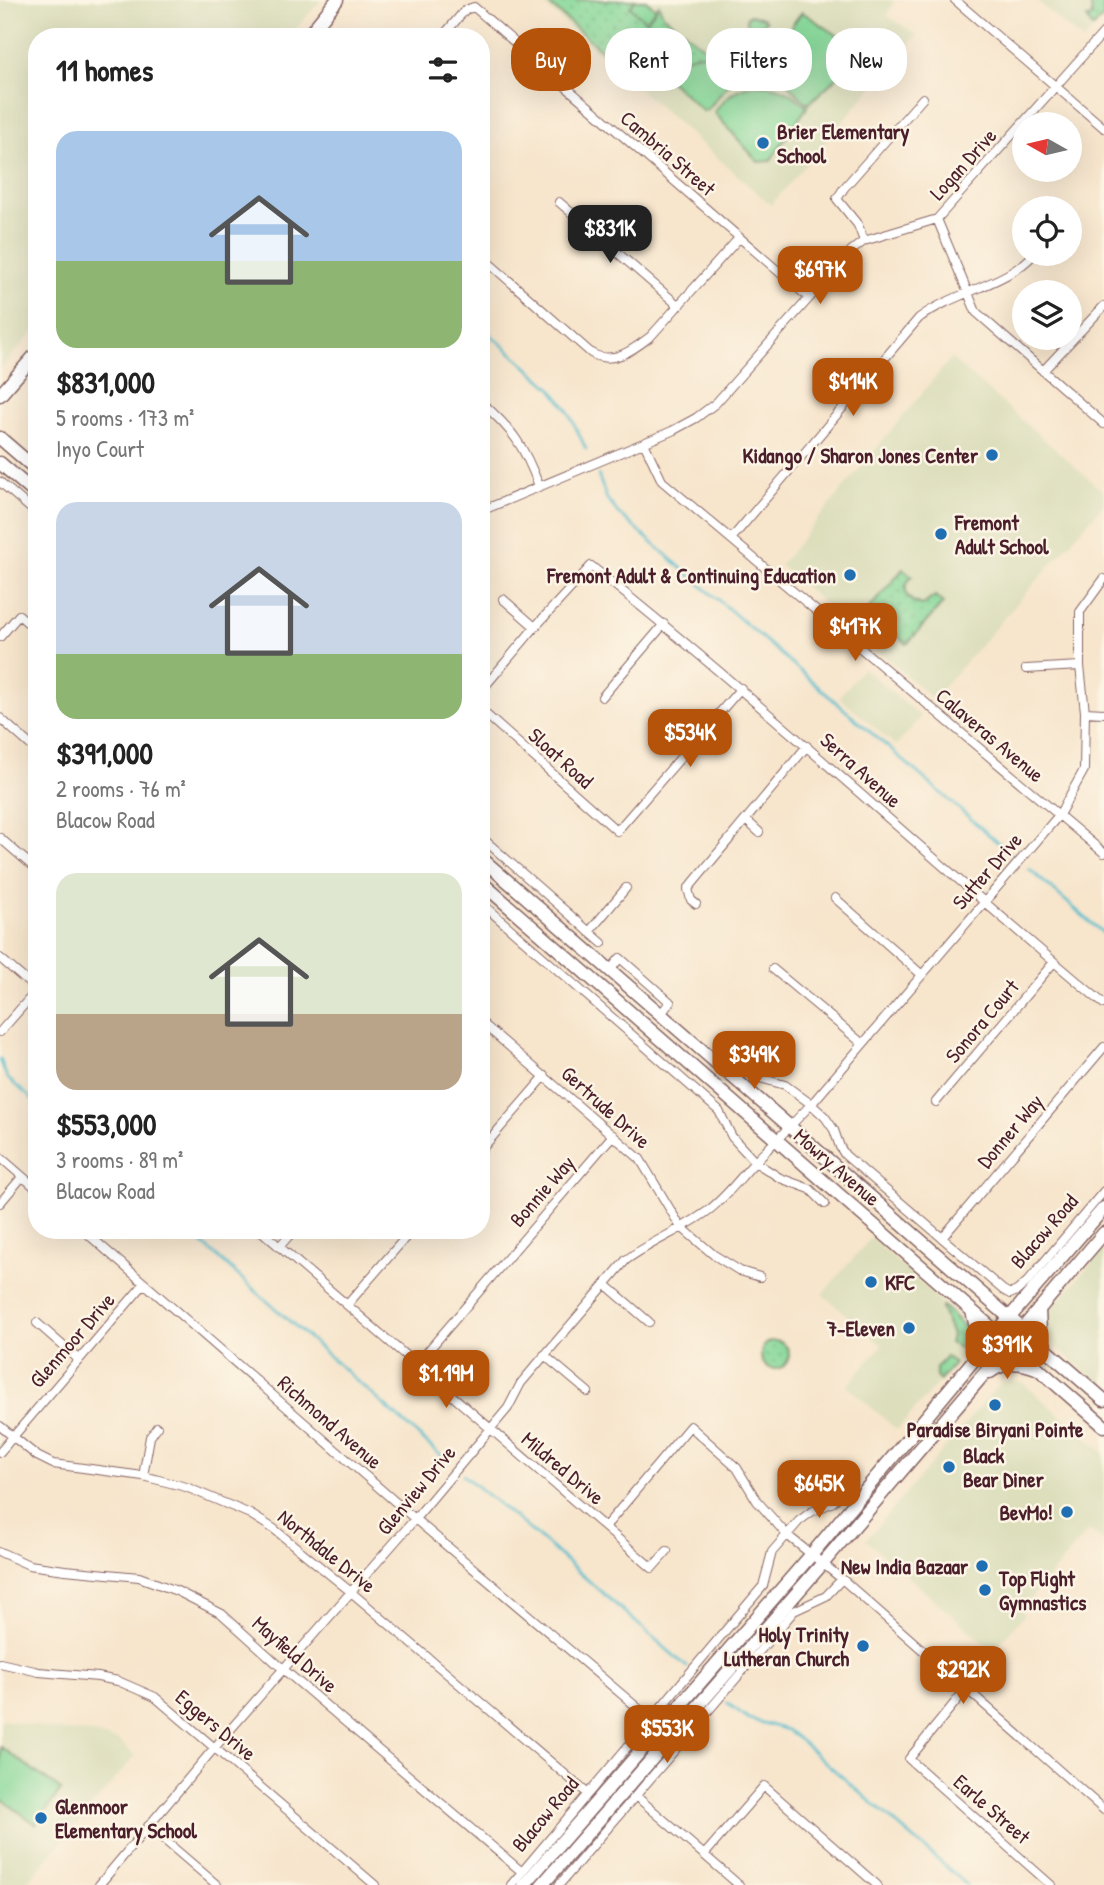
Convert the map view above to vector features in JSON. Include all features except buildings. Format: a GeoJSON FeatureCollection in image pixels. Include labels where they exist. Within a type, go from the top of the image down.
{"type":"FeatureCollection","features":[{"type":"Feature","properties":{"kind":"main road"},"geometry":{"type":"LineString","coordinates":[[314,28],[337,0]]}},
{"type":"Feature","properties":{"kind":"main road"},"geometry":{"type":"LineString","coordinates":[[0,395],[28,363]]}},
{"type":"Feature","properties":{"kind":"main road"},"geometry":{"type":"LineString","coordinates":[[0,438],[28,462]]}},
{"type":"Feature","properties":{"kind":"main road"},"geometry":{"type":"LineString","coordinates":[[0,463],[28,487]]}},
{"type":"Feature","properties":{"kind":"main road","name":"Mowry Avenue"},"geometry":{"type":"LineString","coordinates":[[490,866],[1104,1400]]}},
{"type":"Feature","properties":{"kind":"main road","name":"Mowry Avenue"},"geometry":{"type":"LineString","coordinates":[[490,890],[1104,1426]]}},
{"type":"Feature","properties":{"kind":"main road","name":"Blacow Road"},"geometry":{"type":"LineString","coordinates":[[523,1879],[812,1554],[1009,1317],[1104,1209]]}},
{"type":"Feature","properties":{"kind":"main road","name":"Blacow Road"},"geometry":{"type":"LineString","coordinates":[[542,1885],[823,1563],[1104,1233]]}},
{"type":"Feature","properties":{"kind":"main road"},"geometry":{"type":"LineString","coordinates":[[1039,1309],[1040,1334],[1046,1349]]}},
{"type":"Feature","properties":{"kind":"main road"},"geometry":{"type":"LineString","coordinates":[[972,1310],[979,1339],[975,1358]]}},
{"type":"Feature","properties":{"kind":"main road"},"geometry":{"type":"LineString","coordinates":[[974,1385],[1006,1363],[1022,1363],[1040,1369]]}},
{"type":"Feature","properties":{"kind":"street"},"geometry":{"type":"LineString","coordinates":[[955,0],[1104,128]]}},
{"type":"Feature","properties":{"kind":"street","name":"Cambria Street"},"geometry":{"type":"LineString","coordinates":[[450,28],[465,10],[474,7],[808,297]]}},
{"type":"Feature","properties":{"kind":"street","name":"Logan Drive"},"geometry":{"type":"LineString","coordinates":[[490,507],[644,443],[696,418],[716,403],[838,263],[864,241],[937,219],[1104,32]]}},
{"type":"Feature","properties":{"kind":"street"},"geometry":{"type":"LineString","coordinates":[[864,241],[858,225],[837,199],[923,98]]}},
{"type":"Feature","properties":{"kind":"street"},"geometry":{"type":"LineString","coordinates":[[559,202],[679,306]]}},
{"type":"Feature","properties":{"kind":"street"},"geometry":{"type":"LineString","coordinates":[[937,219],[976,312],[1104,424]]}},
{"type":"Feature","properties":{"kind":"street"},"geometry":{"type":"LineString","coordinates":[[490,264],[599,358],[611,359],[634,349],[651,336],[738,238]]}},
{"type":"Feature","properties":{"kind":"street"},"geometry":{"type":"LineString","coordinates":[[732,538],[919,318],[934,306],[1016,271],[1021,266]]}},
{"type":"Feature","properties":{"kind":"street"},"geometry":{"type":"LineString","coordinates":[[1043,371],[1104,306]]}},
{"type":"Feature","properties":{"kind":"street"},"geometry":{"type":"LineString","coordinates":[[490,411],[515,435],[539,486]]}},
{"type":"Feature","properties":{"kind":"street","name":"Calaveras Avenue"},"geometry":{"type":"LineString","coordinates":[[644,443],[662,481],[1104,853]]}},
{"type":"Feature","properties":{"kind":"street"},"geometry":{"type":"LineString","coordinates":[[0,482],[28,506]]}},
{"type":"Feature","properties":{"kind":"street","name":"Serra Avenue"},"geometry":{"type":"LineString","coordinates":[[534,627],[591,566],[741,688],[874,807],[1104,1004]]}},
{"type":"Feature","properties":{"kind":"street","name":"Sutter Drive"},"geometry":{"type":"LineString","coordinates":[[778,1141],[1059,815],[1084,770],[1085,712],[1080,666],[1080,612],[1104,579]]}},
{"type":"Feature","properties":{"kind":"street"},"geometry":{"type":"LineString","coordinates":[[490,680],[534,627],[503,599]]}},
{"type":"Feature","properties":{"kind":"street"},"geometry":{"type":"LineString","coordinates":[[0,638],[19,615],[28,623]]}},
{"type":"Feature","properties":{"kind":"street"},"geometry":{"type":"LineString","coordinates":[[602,697],[664,624]]}},
{"type":"Feature","properties":{"kind":"street"},"geometry":{"type":"LineString","coordinates":[[1026,669],[1080,666]]}},
{"type":"Feature","properties":{"kind":"street","name":"Sloat Road"},"geometry":{"type":"LineString","coordinates":[[490,718],[617,831],[741,688]]}},
{"type":"Feature","properties":{"kind":"street"},"geometry":{"type":"LineString","coordinates":[[1085,712],[1104,713]]}},
{"type":"Feature","properties":{"kind":"street"},"geometry":{"type":"LineString","coordinates":[[0,718],[28,743]]}},
{"type":"Feature","properties":{"kind":"street"},"geometry":{"type":"LineString","coordinates":[[696,904],[691,900],[688,889],[807,746]]}},
{"type":"Feature","properties":{"kind":"street"},"geometry":{"type":"LineString","coordinates":[[746,820],[759,832]]}},
{"type":"Feature","properties":{"kind":"street"},"geometry":{"type":"LineString","coordinates":[[0,838],[28,862]]}},
{"type":"Feature","properties":{"kind":"street"},"geometry":{"type":"LineString","coordinates":[[490,845],[602,943]]}},
{"type":"Feature","properties":{"kind":"street"},"geometry":{"type":"LineString","coordinates":[[589,932],[626,888]]}},
{"type":"Feature","properties":{"kind":"street"},"geometry":{"type":"LineString","coordinates":[[835,898],[922,974]]}},
{"type":"Feature","properties":{"kind":"street","name":"Mowry Avenue"},"geometry":{"type":"LineString","coordinates":[[490,911],[719,1111],[732,1137],[755,1162],[780,1178],[810,1189],[825,1204]]}},
{"type":"Feature","properties":{"kind":"street"},"geometry":{"type":"LineString","coordinates":[[0,957],[28,982]]}},
{"type":"Feature","properties":{"kind":"street","name":"Sonora Court"},"geometry":{"type":"LineString","coordinates":[[936,1102],[1055,962]]}},
{"type":"Feature","properties":{"kind":"street"},"geometry":{"type":"LineString","coordinates":[[773,969],[863,1044]]}},
{"type":"Feature","properties":{"kind":"street"},"geometry":{"type":"LineString","coordinates":[[0,1032],[28,1000]]}},
{"type":"Feature","properties":{"kind":"street","name":"Gertrude Drive"},"geometry":{"type":"LineString","coordinates":[[490,1030],[640,1159],[680,1226],[714,1255],[740,1271],[760,1277]]}},
{"type":"Feature","properties":{"kind":"street","name":"Mowry Avenue"},"geometry":{"type":"LineString","coordinates":[[721,1045],[760,1078],[792,1088],[811,1104],[834,1129],[845,1155],[1010,1294]]}},
{"type":"Feature","properties":{"kind":"street","name":"Donner Way"},"geometry":{"type":"LineString","coordinates":[[942,1238],[1104,1047]]}},
{"type":"Feature","properties":{"kind":"street"},"geometry":{"type":"LineString","coordinates":[[490,1140],[545,1076]]}},
{"type":"Feature","properties":{"kind":"street","name":"Bonnie Way"},"geometry":{"type":"LineString","coordinates":[[415,1365],[613,1135]]}},
{"type":"Feature","properties":{"kind":"street","name":"Glenview Drive"},"geometry":{"type":"LineString","coordinates":[[99,1885],[283,1668],[415,1519],[508,1408],[521,1383],[626,1260],[706,1212],[724,1198],[755,1162],[778,1141]]}},
{"type":"Feature","properties":{"kind":"street"},"geometry":{"type":"LineString","coordinates":[[0,1157],[28,1182]]}},
{"type":"Feature","properties":{"kind":"street"},"geometry":{"type":"LineString","coordinates":[[0,1203],[22,1177]]}},
{"type":"Feature","properties":{"kind":"street","name":"Blacow Road"},"geometry":{"type":"LineString","coordinates":[[1010,1294],[1028,1281],[1104,1191]]}},
{"type":"Feature","properties":{"kind":"street","name":"Richmond Avenue"},"geometry":{"type":"LineString","coordinates":[[93,1239],[415,1519],[652,1720]]}},
{"type":"Feature","properties":{"kind":"street","name":"Mildred Drive"},"geometry":{"type":"LineString","coordinates":[[270,1239],[652,1567],[667,1550]]}},
{"type":"Feature","properties":{"kind":"street"},"geometry":{"type":"LineString","coordinates":[[279,1247],[286,1239]]}},
{"type":"Feature","properties":{"kind":"street"},"geometry":{"type":"LineString","coordinates":[[347,1306],[404,1239]]}},
{"type":"Feature","properties":{"kind":"street","name":"Glenmoor Drive"},"geometry":{"type":"LineString","coordinates":[[0,1452],[144,1284]]}},
{"type":"Feature","properties":{"kind":"street"},"geometry":{"type":"LineString","coordinates":[[606,1284],[649,1322]]}},
{"type":"Feature","properties":{"kind":"street"},"geometry":{"type":"LineString","coordinates":[[37,1324],[78,1359]]}},
{"type":"Feature","properties":{"kind":"street"},"geometry":{"type":"LineString","coordinates":[[544,1355],[588,1392]]}},
{"type":"Feature","properties":{"kind":"street","name":"Northdale Drive"},"geometry":{"type":"LineString","coordinates":[[0,1426],[37,1456],[53,1464],[143,1476],[186,1487],[250,1514],[351,1592],[587,1793]]}},
{"type":"Feature","properties":{"kind":"street"},"geometry":{"type":"LineString","coordinates":[[605,1527],[690,1426],[737,1468],[757,1501],[787,1535],[842,1579],[1104,1810]]}},
{"type":"Feature","properties":{"kind":"street"},"geometry":{"type":"LineString","coordinates":[[143,1476],[150,1437],[157,1427]]}},
{"type":"Feature","properties":{"kind":"street","name":"Blacow Road"},"geometry":{"type":"LineString","coordinates":[[510,1885],[523,1879],[587,1793],[764,1586],[772,1552],[799,1521],[833,1502],[843,1492],[842,1483]]}},
{"type":"Feature","properties":{"kind":"street","name":"Mayfield Drive"},"geometry":{"type":"LineString","coordinates":[[0,1552],[29,1565],[139,1577],[177,1591],[222,1614],[523,1879]]}},
{"type":"Feature","properties":{"kind":"street"},"geometry":{"type":"LineString","coordinates":[[559,1885],[794,1611],[826,1596],[842,1579]]}},
{"type":"Feature","properties":{"kind":"street","name":"Eggers Drive"},"geometry":{"type":"LineString","coordinates":[[0,1663],[39,1672],[98,1677],[134,1687],[155,1698],[375,1885]]}},
{"type":"Feature","properties":{"kind":"street","name":"Earle Street"},"geometry":{"type":"LineString","coordinates":[[966,1689],[909,1759],[1051,1885]]}},
{"type":"Feature","properties":{"kind":"street"},"geometry":{"type":"LineString","coordinates":[[704,1855],[764,1786],[877,1885]]}},
{"type":"Feature","properties":{"kind":"street"},"geometry":{"type":"LineString","coordinates":[[636,1796],[739,1885]]}},
{"type":"Feature","properties":{"kind":"street"},"geometry":{"type":"LineString","coordinates":[[148,1826],[217,1885]]}},
{"type":"Feature","properties":{"kind":"shaded area"},"geometry":{"type":"Polygon","coordinates":[[[0,0],[321,0],[297,28],[28,28],[28,338],[0,369],[0,0]]]}},
{"type":"Feature","properties":{"kind":"shaded area"},"geometry":{"type":"Polygon","coordinates":[[[538,0],[894,0],[887,16],[906,28],[826,28],[826,91],[869,91],[771,205],[641,91],[692,91],[692,28],[605,28],[605,59],[591,47],[591,28],[570,28],[538,0]]]}},
{"type":"Feature","properties":{"kind":"shaded area"},"geometry":{"type":"Polygon","coordinates":[[[1036,0],[1104,0],[1104,16],[1083,41],[1036,0]]]}},
{"type":"Feature","properties":{"kind":"shaded area"},"geometry":{"type":"Polygon","coordinates":[[[907,29],[917,35],[907,47],[907,29]]]}},
{"type":"Feature","properties":{"kind":"shaded area","name":"Fremont Adult School"},"geometry":{"type":"Polygon","coordinates":[[[951,358],[1104,492],[1104,504],[933,699],[780,565],[951,358]]]}},
{"type":"Feature","properties":{"kind":"shaded area"},"geometry":{"type":"Polygon","coordinates":[[[863,668],[921,717],[896,746],[839,697],[863,668]]]}},
{"type":"Feature","properties":{"kind":"shaded area"},"geometry":{"type":"Polygon","coordinates":[[[871,1238],[966,1325],[971,1336],[970,1346],[897,1430],[847,1386],[882,1345],[822,1294],[871,1238]]]}},
{"type":"Feature","properties":{"kind":"shaded area"},"geometry":{"type":"Polygon","coordinates":[[[1104,1248],[1104,1388],[1054,1345],[1047,1333],[1047,1314],[1104,1248]]]}},
{"type":"Feature","properties":{"kind":"shaded area"},"geometry":{"type":"Polygon","coordinates":[[[1011,1380],[1023,1383],[1104,1453],[1104,1542],[1089,1530],[1021,1610],[1025,1614],[993,1651],[866,1540],[1001,1382],[1011,1380]]]}},
{"type":"Feature","properties":{"kind":"shaded area","name":"Glenmoor Elementary School"},"geometry":{"type":"Polygon","coordinates":[[[0,1719],[57,1730],[90,1733],[119,1741],[135,1756],[28,1881],[19,1885],[0,1885],[0,1719]]]}},
{"type":"Feature","properties":{"kind":"green space"},"geometry":{"type":"Polygon","coordinates":[[[544,0],[635,0],[630,7],[645,20],[659,5],[663,15],[680,28],[605,28],[605,54],[591,41],[591,28],[576,28],[544,0]]]}},
{"type":"Feature","properties":{"kind":"green space"},"geometry":{"type":"Polygon","coordinates":[[[636,0],[646,0],[656,9],[646,21],[630,7],[636,0]]]}},
{"type":"Feature","properties":{"kind":"green space"},"geometry":{"type":"Polygon","coordinates":[[[1084,0],[1103,0],[1104,16],[1093,28],[1087,18],[1092,17],[1091,2],[1084,0]]]}},
{"type":"Feature","properties":{"kind":"green space"},"geometry":{"type":"Polygon","coordinates":[[[802,12],[826,28],[826,87],[808,104],[794,91],[812,91],[812,28],[791,28],[802,12]]]}},
{"type":"Feature","properties":{"kind":"green space"},"geometry":{"type":"Polygon","coordinates":[[[750,15],[766,21],[758,28],[749,28],[746,18],[750,15]]]}},
{"type":"Feature","properties":{"kind":"green space"},"geometry":{"type":"Polygon","coordinates":[[[692,38],[706,49],[706,55],[692,57],[692,38]]]}},
{"type":"Feature","properties":{"kind":"green space"},"geometry":{"type":"Polygon","coordinates":[[[706,54],[706,91],[723,91],[708,109],[703,111],[681,91],[692,91],[692,56],[706,54]]]}},
{"type":"Feature","properties":{"kind":"green space"},"geometry":{"type":"Polygon","coordinates":[[[787,91],[807,107],[770,161],[758,162],[714,112],[733,93],[787,91]]]}},
{"type":"Feature","properties":{"kind":"green space"},"geometry":{"type":"Polygon","coordinates":[[[903,569],[912,576],[906,590],[912,601],[923,605],[935,596],[943,603],[907,644],[868,610],[903,569]]]}},
{"type":"Feature","properties":{"kind":"green space"},"geometry":{"type":"Polygon","coordinates":[[[943,1306],[970,1332],[971,1341],[966,1351],[950,1343],[952,1335],[941,1308],[943,1306]]]}},
{"type":"Feature","properties":{"kind":"green space"},"geometry":{"type":"Polygon","coordinates":[[[775,1341],[785,1345],[789,1355],[785,1365],[775,1369],[765,1365],[761,1355],[765,1345],[775,1341]]]}},
{"type":"Feature","properties":{"kind":"green space"},"geometry":{"type":"Polygon","coordinates":[[[946,1356],[954,1364],[940,1381],[936,1377],[936,1368],[946,1356]]]}},
{"type":"Feature","properties":{"kind":"green space"},"geometry":{"type":"Polygon","coordinates":[[[1,1747],[61,1790],[36,1824],[0,1798],[1,1747]]]}},
{"type":"Feature","properties":{"kind":"waterway"},"geometry":{"type":"LineString","coordinates":[[490,334],[552,389],[567,409],[586,449]]}},
{"type":"Feature","properties":{"kind":"waterway"},"geometry":{"type":"LineString","coordinates":[[598,475],[607,499],[618,513],[1010,853]]}},
{"type":"Feature","properties":{"kind":"waterway"},"geometry":{"type":"LineString","coordinates":[[1029,869],[1104,934]]}},
{"type":"Feature","properties":{"kind":"waterway"},"geometry":{"type":"LineString","coordinates":[[0,1059],[7,1078],[28,1096]]}},
{"type":"Feature","properties":{"kind":"waterway"},"geometry":{"type":"LineString","coordinates":[[197,1239],[447,1461]]}},
{"type":"Feature","properties":{"kind":"waterway"},"geometry":{"type":"LineString","coordinates":[[463,1475],[541,1539],[687,1667]]}},
{"type":"Feature","properties":{"kind":"waterway"},"geometry":{"type":"LineString","coordinates":[[727,1703],[749,1719],[787,1730],[795,1736],[967,1885]]}},
{"type":"Feature","properties":{"kind":"place","name":"Brier Elementary School"},"geometry":{"type":"Point","coordinates":[763,143]}},
{"type":"Feature","properties":{"kind":"place","name":"Kidango / Sharon Jones Center"},"geometry":{"type":"Point","coordinates":[992,455]}},
{"type":"Feature","properties":{"kind":"place","name":"Fremont Adult School"},"geometry":{"type":"Point","coordinates":[941,534]}},
{"type":"Feature","properties":{"kind":"place","name":"Fremont Adult & Continuing Education"},"geometry":{"type":"Point","coordinates":[850,575]}},
{"type":"Feature","properties":{"kind":"place","name":"KFC"},"geometry":{"type":"Point","coordinates":[871,1282]}},
{"type":"Feature","properties":{"kind":"place","name":"7-Eleven"},"geometry":{"type":"Point","coordinates":[909,1328]}},
{"type":"Feature","properties":{"kind":"place","name":"Paradise Biryani Pointe"},"geometry":{"type":"Point","coordinates":[995,1405]}},
{"type":"Feature","properties":{"kind":"place","name":"Black Bear Diner"},"geometry":{"type":"Point","coordinates":[949,1467]}},
{"type":"Feature","properties":{"kind":"place","name":"BevMo!"},"geometry":{"type":"Point","coordinates":[1067,1512]}},
{"type":"Feature","properties":{"kind":"place","name":"New India Bazaar"},"geometry":{"type":"Point","coordinates":[982,1566]}},
{"type":"Feature","properties":{"kind":"place","name":"Top Flight Gymnastics"},"geometry":{"type":"Point","coordinates":[985,1590]}},
{"type":"Feature","properties":{"kind":"place","name":"Holy Trinity Lutheran Church"},"geometry":{"type":"Point","coordinates":[863,1646]}},
{"type":"Feature","properties":{"kind":"place","name":"Glenmoor Elementary School"},"geometry":{"type":"Point","coordinates":[41,1818]}}]}
